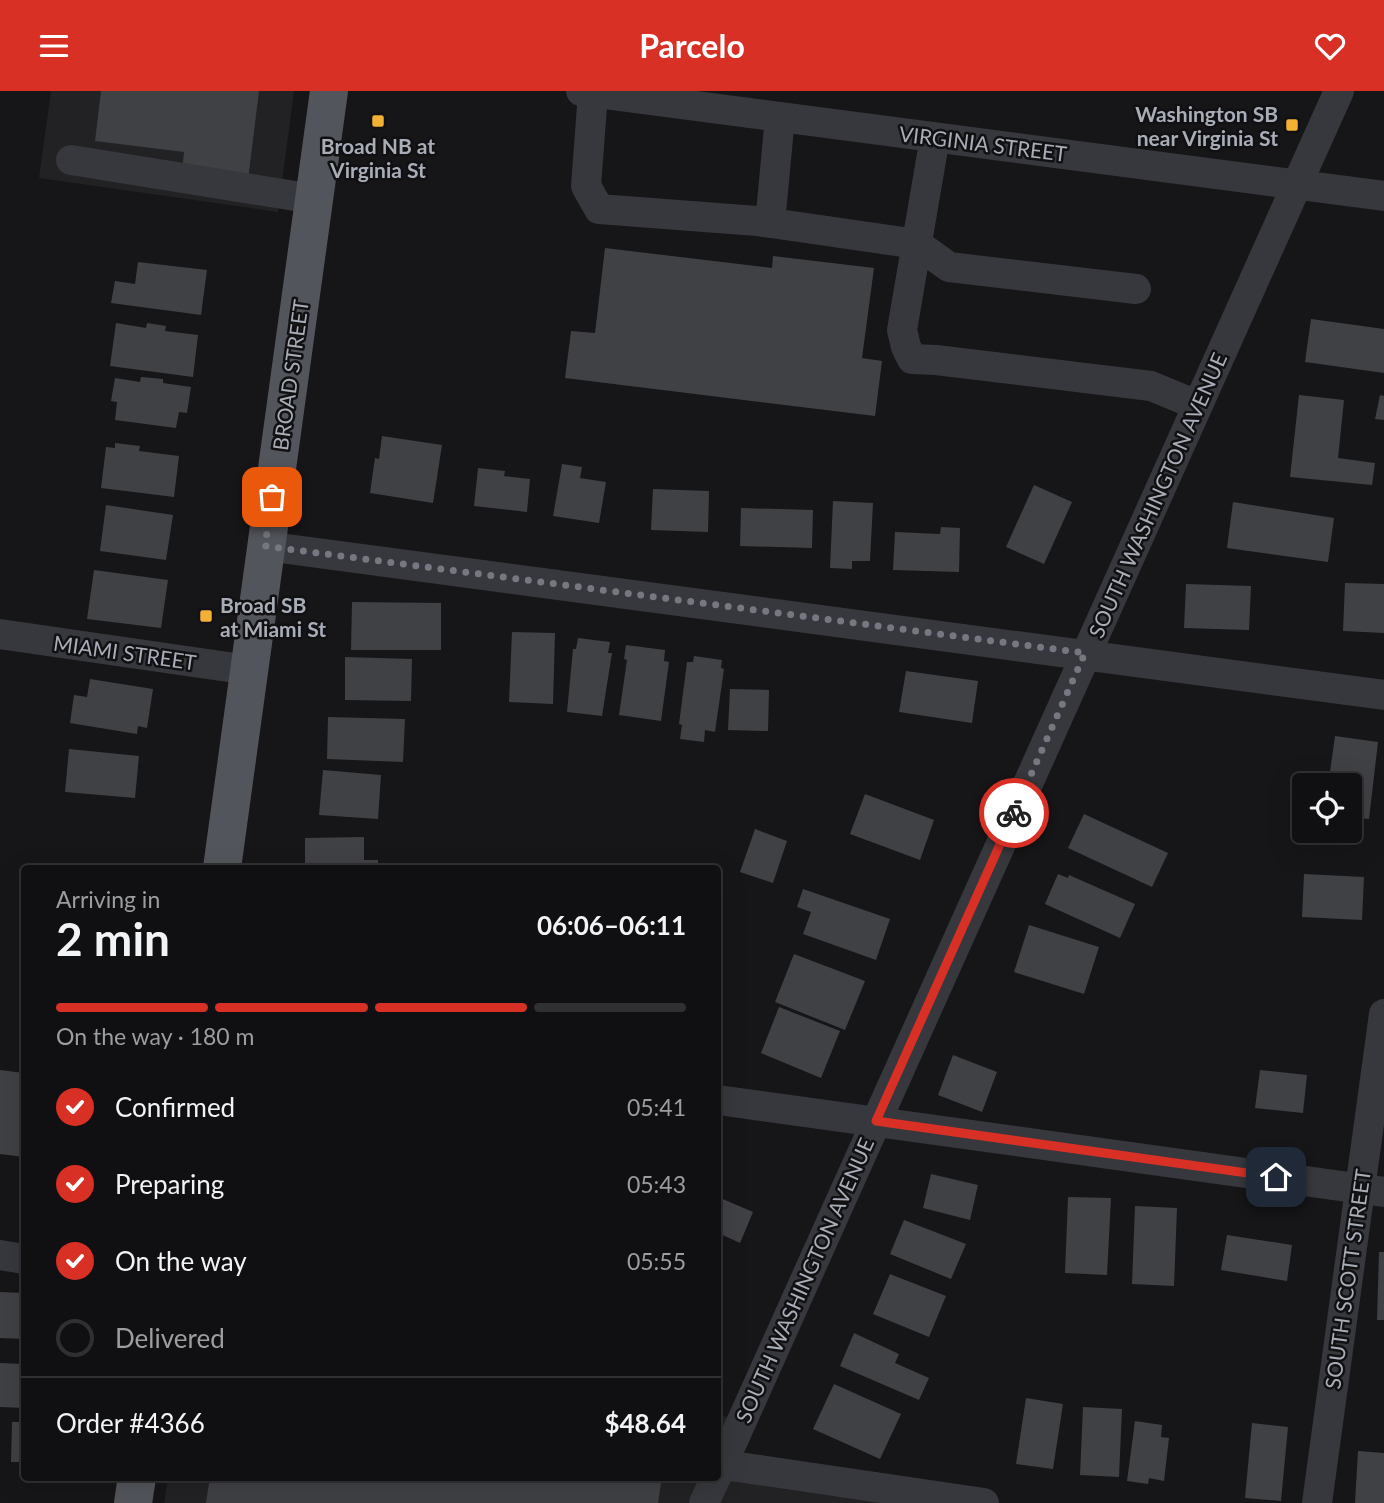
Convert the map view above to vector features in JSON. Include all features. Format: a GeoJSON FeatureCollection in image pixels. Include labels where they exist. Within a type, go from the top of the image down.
{"type":"FeatureCollection","features":[{"type":"Feature","properties":{"kind":"main road","name":"BROAD STREET"},"geometry":{"type":"LineString","coordinates":[[222,865],[329,91]]}},
{"type":"Feature","properties":{"kind":"main road"},"geometry":{"type":"LineString","coordinates":[[133,1503],[136,1481]]}},
{"type":"Feature","properties":{"kind":"street","name":"SOUTH WASHINGTON AVENUE"},"geometry":{"type":"LineString","coordinates":[[721,1463],[1339,91]]}},
{"type":"Feature","properties":{"kind":"street"},"geometry":{"type":"LineString","coordinates":[[587,92],[586,186],[599,209],[770,223],[917,244],[949,267],[1136,289]]}},
{"type":"Feature","properties":{"kind":"street","name":"VIRGINIA STREET"},"geometry":{"type":"LineString","coordinates":[[587,92],[1384,196]]}},
{"type":"Feature","properties":{"kind":"street"},"geometry":{"type":"LineString","coordinates":[[770,223],[780,117]]}},
{"type":"Feature","properties":{"kind":"street"},"geometry":{"type":"LineString","coordinates":[[935,137],[902,330],[912,359],[1151,386],[1197,405]]}},
{"type":"Feature","properties":{"kind":"street"},"geometry":{"type":"LineString","coordinates":[[71,160],[314,199]]}},
{"type":"Feature","properties":{"kind":"street"},"geometry":{"type":"LineString","coordinates":[[265,546],[1085,653],[1384,695]]}},
{"type":"Feature","properties":{"kind":"street","name":"MIAMI STREET"},"geometry":{"type":"LineString","coordinates":[[0,634],[249,670]]}},
{"type":"Feature","properties":{"kind":"street","name":"SOUTH SCOTT STREET"},"geometry":{"type":"LineString","coordinates":[[1317,1503],[1372,1190],[1384,1014]]}},
{"type":"Feature","properties":{"kind":"street"},"geometry":{"type":"LineString","coordinates":[[721,1100],[1372,1190]]}},
{"type":"Feature","properties":{"kind":"street"},"geometry":{"type":"LineString","coordinates":[[0,1255],[21,1258]]}},
{"type":"Feature","properties":{"kind":"street"},"geometry":{"type":"LineString","coordinates":[[721,1470],[984,1503]]}},
{"type":"Feature","properties":{"kind":"street","name":"SOUTH WASHINGTON AVENUE"},"geometry":{"type":"LineString","coordinates":[[704,1503],[713,1481]]}},
{"type":"Feature","properties":{"kind":"shaded area"},"geometry":{"type":"Polygon","coordinates":[[[51,91],[294,91],[278,212],[39,178],[51,91]]]}},
{"type":"Feature","properties":{"kind":"shaded area"},"geometry":{"type":"Polygon","coordinates":[[[721,1416],[742,1420],[722,1465],[983,1503],[164,1503],[167,1481],[721,1481],[721,1416]]]}},
{"type":"Feature","properties":{"kind":"building"},"geometry":{"type":"Polygon","coordinates":[[[101,91],[259,91],[248,180],[182,172],[184,152],[95,141],[101,91]]]}},
{"type":"Feature","properties":{"kind":"building"},"geometry":{"type":"Polygon","coordinates":[[[605,248],[772,268],[773,256],[874,268],[862,358],[882,361],[875,416],[565,378],[571,331],[595,333],[605,248]]]}},
{"type":"Feature","properties":{"kind":"building"},"geometry":{"type":"Polygon","coordinates":[[[138,262],[207,270],[201,315],[111,303],[115,281],[135,284],[138,262]]]}},
{"type":"Feature","properties":{"kind":"building"},"geometry":{"type":"Polygon","coordinates":[[[1311,319],[1384,329],[1384,373],[1305,362],[1311,319]]]}},
{"type":"Feature","properties":{"kind":"building"},"geometry":{"type":"Polygon","coordinates":[[[116,323],[146,328],[147,323],[166,326],[165,331],[198,335],[193,377],[110,366],[116,323]]]}},
{"type":"Feature","properties":{"kind":"building"},"geometry":{"type":"Polygon","coordinates":[[[141,377],[163,379],[163,383],[191,387],[187,413],[179,412],[176,428],[115,420],[117,402],[111,401],[115,378],[140,382],[141,377]]]}},
{"type":"Feature","properties":{"kind":"building"},"geometry":{"type":"Polygon","coordinates":[[[1299,395],[1344,400],[1338,458],[1375,463],[1372,485],[1290,477],[1299,395]]]}},
{"type":"Feature","properties":{"kind":"building"},"geometry":{"type":"Polygon","coordinates":[[[1380,395],[1384,396],[1384,420],[1375,419],[1380,395]]]}},
{"type":"Feature","properties":{"kind":"building"},"geometry":{"type":"Polygon","coordinates":[[[382,436],[442,445],[433,503],[370,493],[375,458],[379,459],[382,436]]]}},
{"type":"Feature","properties":{"kind":"building"},"geometry":{"type":"Polygon","coordinates":[[[115,443],[140,446],[139,451],[179,456],[174,497],[101,488],[106,447],[115,448],[115,443]]]}},
{"type":"Feature","properties":{"kind":"building"},"geometry":{"type":"Polygon","coordinates":[[[562,464],[582,467],[580,478],[606,482],[599,523],[553,516],[562,464]]]}},
{"type":"Feature","properties":{"kind":"building"},"geometry":{"type":"Polygon","coordinates":[[[478,468],[505,471],[504,476],[530,479],[527,512],[474,506],[478,468]]]}},
{"type":"Feature","properties":{"kind":"building"},"geometry":{"type":"Polygon","coordinates":[[[1034,485],[1072,502],[1044,564],[1006,547],[1034,485]]]}},
{"type":"Feature","properties":{"kind":"building"},"geometry":{"type":"Polygon","coordinates":[[[653,489],[709,491],[708,532],[651,530],[653,489]]]}},
{"type":"Feature","properties":{"kind":"building"},"geometry":{"type":"Polygon","coordinates":[[[833,501],[873,503],[870,561],[852,561],[852,569],[830,568],[833,501]]]}},
{"type":"Feature","properties":{"kind":"building"},"geometry":{"type":"Polygon","coordinates":[[[1233,502],[1334,518],[1328,562],[1227,548],[1233,502]]]}},
{"type":"Feature","properties":{"kind":"building"},"geometry":{"type":"Polygon","coordinates":[[[106,505],[173,515],[166,560],[100,551],[106,505]]]}},
{"type":"Feature","properties":{"kind":"building"},"geometry":{"type":"Polygon","coordinates":[[[741,508],[813,510],[812,548],[740,546],[741,508]]]}},
{"type":"Feature","properties":{"kind":"building"},"geometry":{"type":"Polygon","coordinates":[[[941,527],[960,528],[959,572],[893,570],[895,532],[940,534],[941,527]]]}},
{"type":"Feature","properties":{"kind":"building"},"geometry":{"type":"Polygon","coordinates":[[[94,570],[168,580],[161,628],[87,619],[94,570]]]}},
{"type":"Feature","properties":{"kind":"building"},"geometry":{"type":"Polygon","coordinates":[[[1345,583],[1384,584],[1384,633],[1343,631],[1345,583]]]}},
{"type":"Feature","properties":{"kind":"building"},"geometry":{"type":"Polygon","coordinates":[[[1186,584],[1251,586],[1249,630],[1184,628],[1186,584]]]}},
{"type":"Feature","properties":{"kind":"building"},"geometry":{"type":"Polygon","coordinates":[[[352,602],[441,603],[441,650],[351,650],[352,602]]]}},
{"type":"Feature","properties":{"kind":"building"},"geometry":{"type":"Polygon","coordinates":[[[512,632],[555,633],[553,704],[509,702],[512,632]]]}},
{"type":"Feature","properties":{"kind":"building"},"geometry":{"type":"Polygon","coordinates":[[[578,638],[610,642],[608,653],[612,653],[602,716],[567,712],[573,649],[576,649],[578,638]]]}},
{"type":"Feature","properties":{"kind":"building"},"geometry":{"type":"Polygon","coordinates":[[[626,645],[665,650],[664,661],[669,662],[661,721],[619,715],[627,660],[624,659],[626,645]]]}},
{"type":"Feature","properties":{"kind":"building"},"geometry":{"type":"Polygon","coordinates":[[[694,656],[722,660],[721,668],[724,669],[715,732],[705,730],[704,742],[680,739],[682,725],[679,724],[687,662],[693,662],[694,656]]]}},
{"type":"Feature","properties":{"kind":"building"},"geometry":{"type":"Polygon","coordinates":[[[345,657],[412,659],[411,701],[345,700],[345,657]]]}},
{"type":"Feature","properties":{"kind":"building"},"geometry":{"type":"Polygon","coordinates":[[[906,671],[978,681],[972,723],[899,712],[906,671]]]}},
{"type":"Feature","properties":{"kind":"building"},"geometry":{"type":"Polygon","coordinates":[[[90,679],[153,689],[147,728],[138,726],[137,734],[70,723],[74,695],[87,697],[90,679]]]}},
{"type":"Feature","properties":{"kind":"building"},"geometry":{"type":"Polygon","coordinates":[[[730,689],[769,690],[768,731],[728,730],[730,689]]]}},
{"type":"Feature","properties":{"kind":"building"},"geometry":{"type":"Polygon","coordinates":[[[328,717],[405,719],[403,762],[327,759],[328,717]]]}},
{"type":"Feature","properties":{"kind":"building"},"geometry":{"type":"Polygon","coordinates":[[[1335,736],[1378,742],[1369,819],[1362,818],[1362,773],[1330,773],[1335,736]]]}},
{"type":"Feature","properties":{"kind":"building"},"geometry":{"type":"Polygon","coordinates":[[[69,749],[139,756],[135,798],[65,792],[69,749]]]}},
{"type":"Feature","properties":{"kind":"building"},"geometry":{"type":"Polygon","coordinates":[[[323,770],[381,775],[378,819],[319,815],[323,770]]]}},
{"type":"Feature","properties":{"kind":"building"},"geometry":{"type":"Polygon","coordinates":[[[865,794],[934,820],[920,860],[850,834],[865,794]]]}},
{"type":"Feature","properties":{"kind":"building"},"geometry":{"type":"Polygon","coordinates":[[[1084,814],[1168,853],[1152,887],[1068,848],[1084,814]]]}},
{"type":"Feature","properties":{"kind":"building"},"geometry":{"type":"Polygon","coordinates":[[[755,829],[787,841],[773,883],[740,872],[755,829]]]}},
{"type":"Feature","properties":{"kind":"building"},"geometry":{"type":"Polygon","coordinates":[[[364,837],[364,860],[378,860],[378,865],[305,865],[305,838],[364,837]]]}},
{"type":"Feature","properties":{"kind":"building"},"geometry":{"type":"Polygon","coordinates":[[[1058,874],[1068,878],[1069,875],[1135,904],[1120,938],[1045,904],[1058,874]]]}},
{"type":"Feature","properties":{"kind":"building"},"geometry":{"type":"Polygon","coordinates":[[[1304,874],[1364,877],[1362,920],[1302,917],[1304,874]]]}},
{"type":"Feature","properties":{"kind":"building"},"geometry":{"type":"Polygon","coordinates":[[[803,889],[890,919],[876,960],[803,934],[811,912],[797,907],[803,889]]]}},
{"type":"Feature","properties":{"kind":"building"},"geometry":{"type":"Polygon","coordinates":[[[1029,925],[1099,947],[1084,994],[1014,972],[1029,925]]]}},
{"type":"Feature","properties":{"kind":"building"},"geometry":{"type":"Polygon","coordinates":[[[794,954],[865,981],[845,1030],[775,1002],[794,954]]]}},
{"type":"Feature","properties":{"kind":"building"},"geometry":{"type":"Polygon","coordinates":[[[779,1007],[840,1031],[821,1078],[761,1053],[779,1007]]]}},
{"type":"Feature","properties":{"kind":"building"},"geometry":{"type":"Polygon","coordinates":[[[953,1055],[997,1072],[982,1112],[938,1095],[953,1055]]]}},
{"type":"Feature","properties":{"kind":"building"},"geometry":{"type":"Polygon","coordinates":[[[0,1070],[21,1073],[21,1157],[0,1154],[0,1070]]]}},
{"type":"Feature","properties":{"kind":"building"},"geometry":{"type":"Polygon","coordinates":[[[1260,1070],[1307,1075],[1303,1113],[1255,1108],[1260,1070]]]}},
{"type":"Feature","properties":{"kind":"building"},"geometry":{"type":"Polygon","coordinates":[[[931,1174],[978,1185],[970,1220],[923,1208],[931,1174]]]}},
{"type":"Feature","properties":{"kind":"building"},"geometry":{"type":"Polygon","coordinates":[[[1068,1197],[1111,1198],[1107,1275],[1065,1273],[1068,1197]]]}},
{"type":"Feature","properties":{"kind":"building"},"geometry":{"type":"Polygon","coordinates":[[[721,1198],[753,1212],[740,1243],[721,1234],[721,1198]]]}},
{"type":"Feature","properties":{"kind":"building"},"geometry":{"type":"Polygon","coordinates":[[[1135,1206],[1177,1208],[1174,1286],[1132,1284],[1135,1206]]]}},
{"type":"Feature","properties":{"kind":"building"},"geometry":{"type":"Polygon","coordinates":[[[904,1220],[966,1244],[951,1279],[890,1254],[904,1220]]]}},
{"type":"Feature","properties":{"kind":"building"},"geometry":{"type":"Polygon","coordinates":[[[1227,1235],[1292,1245],[1287,1281],[1221,1270],[1227,1235]]]}},
{"type":"Feature","properties":{"kind":"building"},"geometry":{"type":"Polygon","coordinates":[[[1379,1252],[1384,1252],[1384,1320],[1377,1320],[1379,1252]]]}},
{"type":"Feature","properties":{"kind":"building"},"geometry":{"type":"Polygon","coordinates":[[[890,1274],[946,1296],[929,1337],[873,1314],[890,1274]]]}},
{"type":"Feature","properties":{"kind":"building"},"geometry":{"type":"Polygon","coordinates":[[[0,1292],[21,1293],[21,1339],[0,1338],[0,1292]]]}},
{"type":"Feature","properties":{"kind":"building"},"geometry":{"type":"Polygon","coordinates":[[[854,1333],[899,1354],[895,1363],[929,1378],[919,1400],[840,1366],[854,1333]]]}},
{"type":"Feature","properties":{"kind":"building"},"geometry":{"type":"Polygon","coordinates":[[[0,1363],[21,1364],[21,1408],[0,1407],[0,1363]]]}},
{"type":"Feature","properties":{"kind":"building"},"geometry":{"type":"Polygon","coordinates":[[[834,1384],[901,1414],[880,1459],[813,1429],[834,1384]]]}},
{"type":"Feature","properties":{"kind":"building"},"geometry":{"type":"Polygon","coordinates":[[[1026,1398],[1063,1404],[1053,1469],[1016,1464],[1026,1398]]]}},
{"type":"Feature","properties":{"kind":"building"},"geometry":{"type":"Polygon","coordinates":[[[1083,1407],[1122,1409],[1119,1477],[1080,1475],[1083,1407]]]}},
{"type":"Feature","properties":{"kind":"building"},"geometry":{"type":"Polygon","coordinates":[[[1135,1421],[1162,1425],[1161,1437],[1169,1438],[1164,1481],[1149,1478],[1148,1484],[1127,1481],[1135,1421]]]}},
{"type":"Feature","properties":{"kind":"building"},"geometry":{"type":"Polygon","coordinates":[[[12,1422],[21,1422],[21,1462],[11,1462],[12,1422]]]}},
{"type":"Feature","properties":{"kind":"building"},"geometry":{"type":"Polygon","coordinates":[[[1252,1423],[1288,1427],[1281,1501],[1245,1498],[1252,1423]]]}},
{"type":"Feature","properties":{"kind":"building"},"geometry":{"type":"Polygon","coordinates":[[[1358,1451],[1384,1453],[1384,1503],[1355,1503],[1358,1451]]]}},
{"type":"Feature","properties":{"kind":"building"},"geometry":{"type":"Polygon","coordinates":[[[209,1481],[661,1481],[658,1503],[206,1503],[209,1481]]]}},
{"type":"Feature","properties":{"kind":"way so far"},"geometry":{"type":"LineString","coordinates":[[272,497],[265,546],[1085,653],[1014,813]]}},
{"type":"Feature","properties":{"kind":"place","name":"Broad NB at Virginia St"},"geometry":{"type":"Point","coordinates":[378,121]}},
{"type":"Feature","properties":{"kind":"place","name":"Washington SB near Virginia St"},"geometry":{"type":"Point","coordinates":[1292,125]}},
{"type":"Feature","properties":{"kind":"place","name":"Broad SB at Miami St"},"geometry":{"type":"Point","coordinates":[206,616]}},
{"type":"Feature","properties":{"kind":"route"},"geometry":{"type":"LineString","coordinates":[[1014,813],[876,1121],[1276,1177]]}}]}
